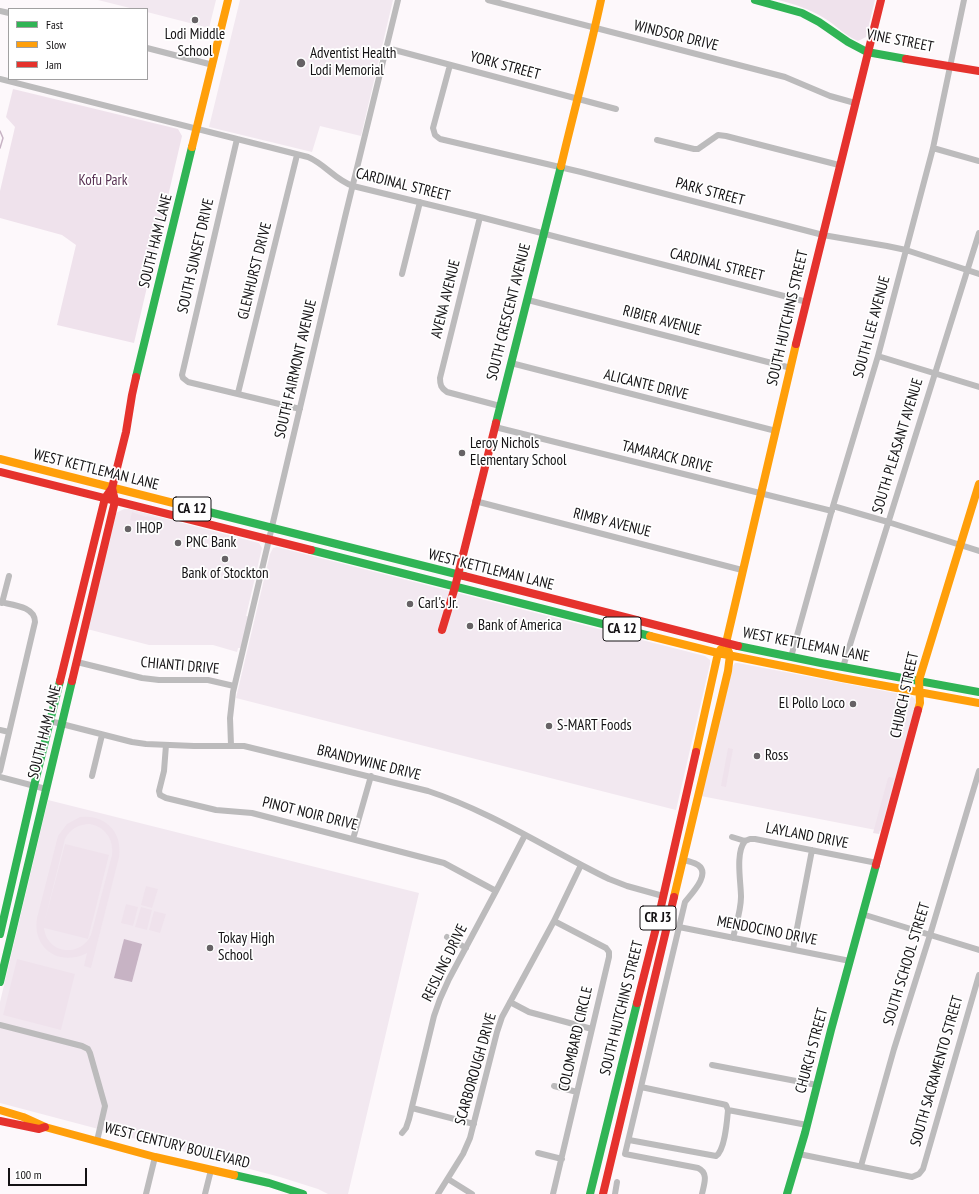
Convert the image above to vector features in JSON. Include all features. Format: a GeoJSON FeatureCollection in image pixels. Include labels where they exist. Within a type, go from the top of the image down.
{"type":"FeatureCollection","features":[{"type":"Feature","properties":{"kind":"main road","name":"SOUTH HAM LANE"},"geometry":{"type":"LineString","coordinates":[[0,934],[34,786],[104,498],[112,488],[126,432],[132,395],[228,0]]}},
{"type":"Feature","properties":{"kind":"main road","name":"SOUTH CRESCENT AVENUE"},"geometry":{"type":"LineString","coordinates":[[442,630],[455,587],[528,300],[601,0]]}},
{"type":"Feature","properties":{"kind":"main road","name":"VINE STREET"},"geometry":{"type":"LineString","coordinates":[[755,0],[802,13],[848,42],[867,52],[979,71]]}},
{"type":"Feature","properties":{"kind":"main road","name":"SOUTH HUTCHINS STREET"},"geometry":{"type":"LineString","coordinates":[[590,1194],[663,896],[718,653],[726,643],[742,570],[839,165],[881,0]]}},
{"type":"Feature","properties":{"kind":"main road","name":"WEST KETTLEMAN LANE"},"geometry":{"type":"LineString","coordinates":[[0,460],[726,643],[791,657],[979,692]]}},
{"type":"Feature","properties":{"kind":"main road","name":"WEST KETTLEMAN LANE"},"geometry":{"type":"LineString","coordinates":[[0,472],[718,653],[920,693],[979,703]]}},
{"type":"Feature","properties":{"kind":"main road","name":"CHURCH STREET"},"geometry":{"type":"LineString","coordinates":[[787,1194],[807,1125],[862,914],[920,703],[919,680],[979,484]]}},
{"type":"Feature","properties":{"kind":"main road","name":"SOUTH HAM LANE"},"geometry":{"type":"LineString","coordinates":[[0,982],[115,500],[112,488]]}},
{"type":"Feature","properties":{"kind":"main road"},"geometry":{"type":"LineString","coordinates":[[598,623],[621,617]]}},
{"type":"Feature","properties":{"kind":"main road","name":"SOUTH HUTCHINS STREET"},"geometry":{"type":"LineString","coordinates":[[603,1194],[728,671],[730,655],[726,643]]}},
{"type":"Feature","properties":{"kind":"main road"},"geometry":{"type":"LineString","coordinates":[[699,740],[705,749],[706,761]]}},
{"type":"Feature","properties":{"kind":"main road","name":"WEST CENTURY BOULEVARD"},"geometry":{"type":"LineString","coordinates":[[0,1110],[36,1122],[44,1127],[155,1157],[269,1183],[303,1194]]}},
{"type":"Feature","properties":{"kind":"main road","name":"WEST CENTURY BOULEVARD"},"geometry":{"type":"LineString","coordinates":[[0,1121],[39,1129],[44,1127]]}},
{"type":"Feature","properties":{"kind":"street","name":"SOUTH FAIRMONT AVENUE"},"geometry":{"type":"LineString","coordinates":[[231,745],[230,718],[234,686],[398,0]]}},
{"type":"Feature","properties":{"kind":"street","name":"WINDSOR DRIVE"},"geometry":{"type":"LineString","coordinates":[[488,0],[785,77],[830,96],[855,103]]}},
{"type":"Feature","properties":{"kind":"street","name":"SOUTH LEE AVENUE"},"geometry":{"type":"LineString","coordinates":[[791,657],[878,356],[933,148],[964,0]]}},
{"type":"Feature","properties":{"kind":"street"},"geometry":{"type":"LineString","coordinates":[[148,48],[213,65]]}},
{"type":"Feature","properties":{"kind":"street","name":"YORK STREET"},"geometry":{"type":"LineString","coordinates":[[387,48],[616,109]]}},
{"type":"Feature","properties":{"kind":"street","name":"PARK STREET"},"geometry":{"type":"LineString","coordinates":[[450,65],[434,128],[435,135],[440,139],[561,167],[823,235],[906,250],[966,271],[979,274]]}},
{"type":"Feature","properties":{"kind":"street","name":"CARDINAL STREET"},"geometry":{"type":"LineString","coordinates":[[0,79],[316,160],[332,174],[345,183],[353,186],[480,217],[807,302]]}},
{"type":"Feature","properties":{"kind":"street"},"geometry":{"type":"LineString","coordinates":[[657,140],[698,149],[718,134],[839,165]]}},
{"type":"Feature","properties":{"kind":"street","name":"SOUTH SUNSET DRIVE"},"geometry":{"type":"LineString","coordinates":[[237,139],[182,372],[183,378],[188,382],[238,393]]}},
{"type":"Feature","properties":{"kind":"street"},"geometry":{"type":"LineString","coordinates":[[933,148],[979,161]]}},
{"type":"Feature","properties":{"kind":"street","name":"GLENHURST DRIVE"},"geometry":{"type":"LineString","coordinates":[[238,393],[297,155]]}},
{"type":"Feature","properties":{"kind":"street"},"geometry":{"type":"LineString","coordinates":[[402,274],[420,202]]}},
{"type":"Feature","properties":{"kind":"street","name":"AVENA AVENUE"},"geometry":{"type":"LineString","coordinates":[[480,217],[440,378],[441,388],[447,392],[500,406]]}},
{"type":"Feature","properties":{"kind":"street","name":"SOUTH PLEASANT AVENUE"},"geometry":{"type":"LineString","coordinates":[[843,667],[979,233]]}},
{"type":"Feature","properties":{"kind":"street","name":"RIBIER AVENUE"},"geometry":{"type":"LineString","coordinates":[[528,300],[791,368]]}},
{"type":"Feature","properties":{"kind":"street"},"geometry":{"type":"LineString","coordinates":[[878,356],[979,387]]}},
{"type":"Feature","properties":{"kind":"street","name":"ALICANTE DRIVE"},"geometry":{"type":"LineString","coordinates":[[511,363],[776,431]]}},
{"type":"Feature","properties":{"kind":"street"},"geometry":{"type":"LineString","coordinates":[[238,393],[300,409]]}},
{"type":"Feature","properties":{"kind":"street","name":"TAMARACK DRIVE"},"geometry":{"type":"LineString","coordinates":[[495,427],[761,493],[888,522],[979,551]]}},
{"type":"Feature","properties":{"kind":"street","name":"RIMBY AVENUE"},"geometry":{"type":"LineString","coordinates":[[476,501],[742,570]]}},
{"type":"Feature","properties":{"kind":"street"},"geometry":{"type":"LineString","coordinates":[[0,770],[35,618],[32,613],[25,608],[1,602],[9,576]]}},
{"type":"Feature","properties":{"kind":"street","name":"CHIANTI DRIVE"},"geometry":{"type":"LineString","coordinates":[[77,662],[142,678],[159,680],[208,680],[234,686]]}},
{"type":"Feature","properties":{"kind":"street","name":"BRANDYWINE DRIVE"},"geometry":{"type":"LineString","coordinates":[[50,721],[132,742],[166,745],[244,746],[421,789],[456,800],[609,879],[627,886],[663,896]]}},
{"type":"Feature","properties":{"kind":"street"},"geometry":{"type":"LineString","coordinates":[[0,730],[9,732]]}},
{"type":"Feature","properties":{"kind":"street"},"geometry":{"type":"LineString","coordinates":[[92,776],[102,735]]}},
{"type":"Feature","properties":{"kind":"street","name":"PINOT NOIR DRIVE"},"geometry":{"type":"LineString","coordinates":[[166,745],[164,771],[159,791],[160,795],[166,798],[216,810],[252,813],[444,863],[496,891]]}},
{"type":"Feature","properties":{"kind":"street","name":"SOUTH SCHOOL STREET"},"geometry":{"type":"LineString","coordinates":[[861,1166],[894,1049],[979,771]]}},
{"type":"Feature","properties":{"kind":"street"},"geometry":{"type":"LineString","coordinates":[[353,839],[370,776]]}},
{"type":"Feature","properties":{"kind":"street"},"geometry":{"type":"LineString","coordinates":[[0,777],[46,788]]}},
{"type":"Feature","properties":{"kind":"street","name":"REISLING DRIVE"},"geometry":{"type":"LineString","coordinates":[[402,1133],[406,1128],[412,1108],[434,1016],[440,999],[449,979],[525,835]]}},
{"type":"Feature","properties":{"kind":"street","name":"LAYLAND DRIVE"},"geometry":{"type":"LineString","coordinates":[[732,838],[745,841],[756,839],[877,863]]}},
{"type":"Feature","properties":{"kind":"street"},"geometry":{"type":"LineString","coordinates":[[733,938],[741,898],[741,854],[745,841]]}},
{"type":"Feature","properties":{"kind":"street"},"geometry":{"type":"LineString","coordinates":[[793,949],[812,850]]}},
{"type":"Feature","properties":{"kind":"street"},"geometry":{"type":"LineString","coordinates":[[683,860],[699,866],[702,870],[703,876],[685,902],[625,1154],[702,1170],[705,1175],[702,1194]]}},
{"type":"Feature","properties":{"kind":"street","name":"SCARBOROUGH DRIVE"},"geometry":{"type":"LineString","coordinates":[[438,1194],[463,1154],[470,1138],[502,1017],[554,921],[581,865]]}},
{"type":"Feature","properties":{"kind":"street"},"geometry":{"type":"LineString","coordinates":[[862,914],[979,950]]}},
{"type":"Feature","properties":{"kind":"street","name":"COLOMBARD CIRCLE"},"geometry":{"type":"LineString","coordinates":[[553,1194],[609,957],[609,952],[606,948],[554,921]]}},
{"type":"Feature","properties":{"kind":"street","name":"MENDOCINO DRIVE"},"geometry":{"type":"LineString","coordinates":[[679,927],[850,961]]}},
{"type":"Feature","properties":{"kind":"street"},"geometry":{"type":"LineString","coordinates":[[447,937],[466,948]]}},
{"type":"Feature","properties":{"kind":"street","name":"SOUTH SACRAMENTO STREET"},"geometry":{"type":"LineString","coordinates":[[861,1166],[912,1177],[919,1174],[922,1169],[979,975]]}},
{"type":"Feature","properties":{"kind":"street"},"geometry":{"type":"LineString","coordinates":[[510,1002],[529,1012],[592,1029]]}},
{"type":"Feature","properties":{"kind":"street"},"geometry":{"type":"LineString","coordinates":[[0,1025],[88,1048],[105,1106],[97,1141]]}},
{"type":"Feature","properties":{"kind":"street"},"geometry":{"type":"LineString","coordinates":[[712,1064],[817,1085]]}},
{"type":"Feature","properties":{"kind":"street"},"geometry":{"type":"LineString","coordinates":[[554,1086],[577,1092]]}},
{"type":"Feature","properties":{"kind":"street"},"geometry":{"type":"LineString","coordinates":[[629,1140],[716,1156],[718,1155],[722,1146],[728,1110],[726,1105],[653,1090],[641,1086]]}},
{"type":"Feature","properties":{"kind":"street"},"geometry":{"type":"LineString","coordinates":[[412,1108],[474,1124]]}},
{"type":"Feature","properties":{"kind":"street"},"geometry":{"type":"LineString","coordinates":[[728,1110],[807,1125]]}},
{"type":"Feature","properties":{"kind":"street"},"geometry":{"type":"LineString","coordinates":[[538,1153],[562,1159]]}},
{"type":"Feature","properties":{"kind":"street"},"geometry":{"type":"LineString","coordinates":[[799,1154],[861,1166]]}},
{"type":"Feature","properties":{"kind":"street"},"geometry":{"type":"LineString","coordinates":[[146,1194],[155,1157]]}},
{"type":"Feature","properties":{"kind":"street"},"geometry":{"type":"LineString","coordinates":[[205,1194],[211,1170]]}},
{"type":"Feature","properties":{"kind":"street"},"geometry":{"type":"LineString","coordinates":[[448,1179],[472,1194]]}},
{"type":"Feature","properties":{"kind":"street"},"geometry":{"type":"LineString","coordinates":[[614,1194],[617,1182]]}},
{"type":"Feature","properties":{"kind":"shaded area","name":"Lodi Middle School"},"geometry":{"type":"Polygon","coordinates":[[[98,0],[216,0],[209,28],[148,12],[148,8],[130,8],[98,0]]]}},
{"type":"Feature","properties":{"kind":"shaded area","name":"Adventist Health Lodi Memorial"},"geometry":{"type":"Polygon","coordinates":[[[240,0],[393,0],[361,136],[320,126],[312,152],[209,127],[240,0]]]}},
{"type":"Feature","properties":{"kind":"shaded area"},"geometry":{"type":"Polygon","coordinates":[[[124,509],[129,509],[259,543],[262,548],[246,616],[251,617],[243,648],[238,648],[237,652],[213,645],[149,645],[87,629],[116,513],[124,509]]]}},
{"type":"Feature","properties":{"kind":"shaded area"},"geometry":{"type":"Polygon","coordinates":[[[277,547],[705,656],[710,660],[710,664],[676,810],[236,698],[270,554],[273,548],[277,547]]]}},
{"type":"Feature","properties":{"kind":"shaded area"},"geometry":{"type":"Polygon","coordinates":[[[735,663],[911,696],[914,698],[916,704],[881,831],[701,796],[735,663]]]}},
{"type":"Feature","properties":{"kind":"shaded area","name":"Tokay High School"},"geometry":{"type":"Polygon","coordinates":[[[48,800],[419,893],[348,1194],[328,1194],[318,1189],[280,1177],[0,1103],[0,1002],[48,800]]]}},
{"type":"Feature","properties":{"kind":"shaded area"},"geometry":{"type":"Polygon","coordinates":[[[124,939],[142,944],[132,982],[114,978],[124,939]]]}},
{"type":"Feature","properties":{"kind":"green space"},"geometry":{"type":"Polygon","coordinates":[[[778,0],[875,0],[866,37],[858,41],[813,12],[778,0]]]}},
{"type":"Feature","properties":{"kind":"green space","name":"Kofu Park"},"geometry":{"type":"Polygon","coordinates":[[[13,89],[178,129],[182,136],[134,343],[57,325],[76,245],[62,235],[0,218],[0,191],[15,127],[6,117],[13,89]]]}},
{"type":"Feature","properties":{"kind":"green space"},"geometry":{"type":"Polygon","coordinates":[[[132,512],[146,517],[161,519],[160,524],[149,521],[148,524],[130,520],[132,512]]]}},
{"type":"Feature","properties":{"kind":"green space"},"geometry":{"type":"Polygon","coordinates":[[[728,748],[733,749],[726,787],[721,786],[728,748]]]}},
{"type":"Feature","properties":{"kind":"green space"},"geometry":{"type":"Polygon","coordinates":[[[888,778],[894,778],[879,834],[873,833],[888,778]]]}},
{"type":"Feature","properties":{"kind":"green space"},"geometry":{"type":"Polygon","coordinates":[[[80,817],[97,818],[110,826],[118,840],[119,857],[91,968],[84,966],[87,953],[77,957],[67,958],[50,952],[39,939],[37,929],[37,918],[58,836],[67,824],[80,817]],[[90,824],[79,826],[69,832],[65,839],[44,924],[65,844],[109,855],[88,939],[44,928],[46,937],[51,943],[57,948],[64,950],[72,950],[79,947],[86,942],[91,935],[112,855],[112,844],[110,839],[104,831],[90,824]]]}},
{"type":"Feature","properties":{"kind":"green space"},"geometry":{"type":"Polygon","coordinates":[[[146,886],[158,889],[152,908],[141,905],[146,886]]]}},
{"type":"Feature","properties":{"kind":"green space"},"geometry":{"type":"Polygon","coordinates":[[[126,904],[138,907],[133,926],[121,923],[126,904]]]}},
{"type":"Feature","properties":{"kind":"green space"},"geometry":{"type":"Polygon","coordinates":[[[141,907],[152,910],[147,930],[135,927],[141,907]]]}},
{"type":"Feature","properties":{"kind":"green space"},"geometry":{"type":"Polygon","coordinates":[[[154,911],[166,914],[160,933],[149,930],[154,911]]]}},
{"type":"Feature","properties":{"kind":"green space"},"geometry":{"type":"Polygon","coordinates":[[[17,959],[75,974],[61,1030],[3,1015],[17,959]]]}},
{"type":"Feature","properties":{"kind":"waterway"},"geometry":{"type":"LineString","coordinates":[[0,131],[3,138],[0,148]]}},
{"type":"Feature","properties":{"kind":"traffic: fast"},"geometry":{"type":"LineString","coordinates":[[755,0],[802,13],[819,22],[848,42],[867,52],[906,59]]}},
{"type":"Feature","properties":{"kind":"traffic: fast"},"geometry":{"type":"LineString","coordinates":[[136,377],[192,147]]}},
{"type":"Feature","properties":{"kind":"traffic: fast"},"geometry":{"type":"LineString","coordinates":[[496,423],[561,166]]}},
{"type":"Feature","properties":{"kind":"traffic: fast"},"geometry":{"type":"LineString","coordinates":[[197,509],[464,576]]}},
{"type":"Feature","properties":{"kind":"traffic: fast"},"geometry":{"type":"LineString","coordinates":[[311,550],[650,636]]}},
{"type":"Feature","properties":{"kind":"traffic: fast"},"geometry":{"type":"LineString","coordinates":[[738,646],[979,692]]}},
{"type":"Feature","properties":{"kind":"traffic: fast"},"geometry":{"type":"LineString","coordinates":[[0,934],[60,681]]}},
{"type":"Feature","properties":{"kind":"traffic: fast"},"geometry":{"type":"LineString","coordinates":[[0,982],[72,681]]}},
{"type":"Feature","properties":{"kind":"traffic: fast"},"geometry":{"type":"LineString","coordinates":[[787,1194],[805,1133],[831,1030],[876,865]]}},
{"type":"Feature","properties":{"kind":"traffic: fast"},"geometry":{"type":"LineString","coordinates":[[590,1194],[637,1003]]}},
{"type":"Feature","properties":{"kind":"traffic: fast"},"geometry":{"type":"LineString","coordinates":[[234,1175],[269,1183],[303,1194]]}},
{"type":"Feature","properties":{"kind":"traffic: slow"},"geometry":{"type":"LineString","coordinates":[[192,147],[228,0]]}},
{"type":"Feature","properties":{"kind":"traffic: slow"},"geometry":{"type":"LineString","coordinates":[[561,166],[601,0]]}},
{"type":"Feature","properties":{"kind":"traffic: slow"},"geometry":{"type":"LineString","coordinates":[[726,643],[796,344]]}},
{"type":"Feature","properties":{"kind":"traffic: slow"},"geometry":{"type":"LineString","coordinates":[[0,459],[197,509]]}},
{"type":"Feature","properties":{"kind":"traffic: slow"},"geometry":{"type":"LineString","coordinates":[[918,710],[920,703],[919,680],[979,484]]}},
{"type":"Feature","properties":{"kind":"traffic: slow"},"geometry":{"type":"LineString","coordinates":[[650,636],[718,653],[842,678],[979,703]]}},
{"type":"Feature","properties":{"kind":"traffic: slow"},"geometry":{"type":"LineString","coordinates":[[696,752],[718,653],[721,649]]}},
{"type":"Feature","properties":{"kind":"traffic: slow"},"geometry":{"type":"LineString","coordinates":[[674,897],[728,671],[730,655],[728,650]]}},
{"type":"Feature","properties":{"kind":"traffic: slow"},"geometry":{"type":"LineString","coordinates":[[0,1110],[23,1117],[45,1127],[155,1157],[234,1175]]}},
{"type":"Feature","properties":{"kind":"traffic: jam"},"geometry":{"type":"LineString","coordinates":[[796,344],[881,0]]}},
{"type":"Feature","properties":{"kind":"traffic: jam"},"geometry":{"type":"LineString","coordinates":[[906,59],[979,71]]}},
{"type":"Feature","properties":{"kind":"traffic: jam"},"geometry":{"type":"LineString","coordinates":[[60,681],[105,498],[112,488],[126,432],[136,377]]}},
{"type":"Feature","properties":{"kind":"traffic: jam"},"geometry":{"type":"LineString","coordinates":[[442,630],[455,587],[496,423]]}},
{"type":"Feature","properties":{"kind":"traffic: jam"},"geometry":{"type":"LineString","coordinates":[[0,472],[311,550]]}},
{"type":"Feature","properties":{"kind":"traffic: jam"},"geometry":{"type":"LineString","coordinates":[[72,681],[115,501],[112,488]]}},
{"type":"Feature","properties":{"kind":"traffic: jam"},"geometry":{"type":"LineString","coordinates":[[464,576],[738,646]]}},
{"type":"Feature","properties":{"kind":"traffic: jam"},"geometry":{"type":"LineString","coordinates":[[876,865],[918,710]]}},
{"type":"Feature","properties":{"kind":"traffic: jam"},"geometry":{"type":"LineString","coordinates":[[637,1003],[657,924],[696,752]]}},
{"type":"Feature","properties":{"kind":"traffic: jam"},"geometry":{"type":"LineString","coordinates":[[603,1194],[674,897]]}},
{"type":"Feature","properties":{"kind":"traffic: jam"},"geometry":{"type":"LineString","coordinates":[[0,1121],[39,1129],[45,1127]]}},
{"type":"Feature","properties":{"kind":"place","name":"Lodi Middle School"},"geometry":{"type":"Point","coordinates":[195,20]}},
{"type":"Feature","properties":{"kind":"place","name":"Adventist Health Lodi Memorial"},"geometry":{"type":"Point","coordinates":[301,63]}},
{"type":"Feature","properties":{"kind":"place","name":"Leroy Nichols Elementary School"},"geometry":{"type":"Point","coordinates":[462,453]}},
{"type":"Feature","properties":{"kind":"place","name":"IHOP"},"geometry":{"type":"Point","coordinates":[128,529]}},
{"type":"Feature","properties":{"kind":"place","name":"PNC Bank"},"geometry":{"type":"Point","coordinates":[178,543]}},
{"type":"Feature","properties":{"kind":"place","name":"Bank of Stockton"},"geometry":{"type":"Point","coordinates":[225,559]}},
{"type":"Feature","properties":{"kind":"place","name":"Carl's Jr."},"geometry":{"type":"Point","coordinates":[410,604]}},
{"type":"Feature","properties":{"kind":"place","name":"Bank of America"},"geometry":{"type":"Point","coordinates":[470,626]}},
{"type":"Feature","properties":{"kind":"place","name":"El Pollo Loco"},"geometry":{"type":"Point","coordinates":[853,704]}},
{"type":"Feature","properties":{"kind":"place","name":"S-MART Foods"},"geometry":{"type":"Point","coordinates":[549,726]}},
{"type":"Feature","properties":{"kind":"place","name":"Ross"},"geometry":{"type":"Point","coordinates":[757,756]}},
{"type":"Feature","properties":{"kind":"place","name":"Tokay High School"},"geometry":{"type":"Point","coordinates":[210,948]}}]}
